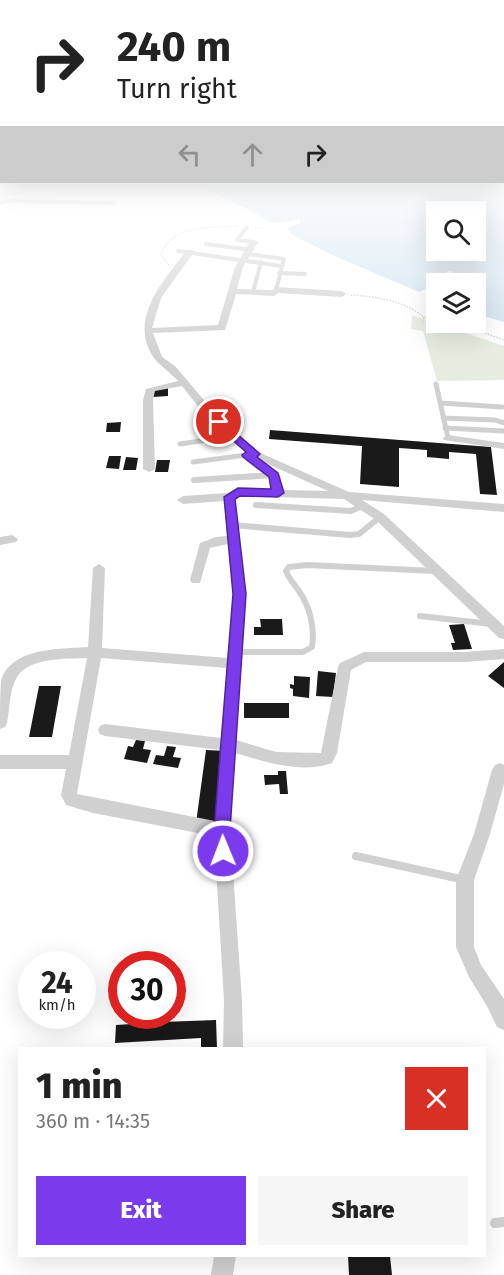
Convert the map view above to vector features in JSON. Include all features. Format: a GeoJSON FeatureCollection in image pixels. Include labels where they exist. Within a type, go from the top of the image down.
{"type":"FeatureCollection","features":[{"type":"Feature","properties":{"kind":"street"},"geometry":{"type":"LineString","coordinates":[[147,331],[221,329],[232,291],[249,251]]}},
{"type":"Feature","properties":{"kind":"street"},"geometry":{"type":"LineString","coordinates":[[190,252],[156,297],[148,318],[147,331],[158,358],[172,368],[182,383],[229,437]]}},
{"type":"Feature","properties":{"kind":"street"},"geometry":{"type":"LineString","coordinates":[[232,291],[274,293],[276,290],[342,294]]}},
{"type":"Feature","properties":{"kind":"street"},"geometry":{"type":"LineString","coordinates":[[149,469],[148,400],[151,389],[182,383]]}},
{"type":"Feature","properties":{"kind":"street"},"geometry":{"type":"LineString","coordinates":[[210,421],[274,476],[278,493]]}},
{"type":"Feature","properties":{"kind":"street"},"geometry":{"type":"LineString","coordinates":[[447,433],[504,446]]}},
{"type":"Feature","properties":{"kind":"street"},"geometry":{"type":"LineString","coordinates":[[251,454],[346,495],[380,518],[504,634]]}},
{"type":"Feature","properties":{"kind":"street"},"geometry":{"type":"LineString","coordinates":[[274,476],[286,470]]}},
{"type":"Feature","properties":{"kind":"street"},"geometry":{"type":"LineString","coordinates":[[183,500],[229,497],[238,492],[346,495],[504,508]]}},
{"type":"Feature","properties":{"kind":"street"},"geometry":{"type":"LineString","coordinates":[[229,497],[239,594],[230,746],[222,830],[233,1000],[233,1047]]}},
{"type":"Feature","properties":{"kind":"street"},"geometry":{"type":"LineString","coordinates":[[196,580],[204,546],[235,540]]}},
{"type":"Feature","properties":{"kind":"street"},"geometry":{"type":"LineString","coordinates":[[99,568],[95,653],[69,795],[72,800],[93,806],[222,830]]}},
{"type":"Feature","properties":{"kind":"street"},"geometry":{"type":"LineString","coordinates":[[0,723],[10,676],[17,667],[46,656],[95,653],[236,658]]}},
{"type":"Feature","properties":{"kind":"street"},"geometry":{"type":"LineString","coordinates":[[105,730],[230,746],[276,759],[321,760],[327,758],[329,753],[345,667],[353,661],[364,657],[504,654]]}},
{"type":"Feature","properties":{"kind":"street"},"geometry":{"type":"LineString","coordinates":[[0,762],[75,762]]}},
{"type":"Feature","properties":{"kind":"street"},"geometry":{"type":"LineString","coordinates":[[500,770],[482,834],[465,880],[465,947],[475,971],[494,999],[504,1020]]}},
{"type":"Feature","properties":{"kind":"street"},"geometry":{"type":"LineString","coordinates":[[222,1275],[225,1257]]}},
{"type":"Feature","properties":{"kind":"lane"},"geometry":{"type":"LineString","coordinates":[[238,240],[261,262],[281,266]]}},
{"type":"Feature","properties":{"kind":"lane"},"geometry":{"type":"LineString","coordinates":[[206,244],[284,259],[276,290]]}},
{"type":"Feature","properties":{"kind":"lane"},"geometry":{"type":"LineString","coordinates":[[178,250],[190,252],[249,251]]}},
{"type":"Feature","properties":{"kind":"lane"},"geometry":{"type":"LineString","coordinates":[[253,292],[261,262]]}},
{"type":"Feature","properties":{"kind":"lane"},"geometry":{"type":"LineString","coordinates":[[279,273],[305,274]]}},
{"type":"Feature","properties":{"kind":"lane"},"geometry":{"type":"LineString","coordinates":[[436,384],[447,433],[504,431]]}},
{"type":"Feature","properties":{"kind":"lane"},"geometry":{"type":"LineString","coordinates":[[441,403],[502,407]]}},
{"type":"Feature","properties":{"kind":"lane"},"geometry":{"type":"LineString","coordinates":[[443,418],[495,420],[504,423]]}},
{"type":"Feature","properties":{"kind":"lane"},"geometry":{"type":"LineString","coordinates":[[180,444],[229,437]]}},
{"type":"Feature","properties":{"kind":"lane"},"geometry":{"type":"LineString","coordinates":[[193,462],[251,454]]}},
{"type":"Feature","properties":{"kind":"lane"},"geometry":{"type":"LineString","coordinates":[[194,480],[274,476]]}},
{"type":"Feature","properties":{"kind":"lane"},"geometry":{"type":"LineString","coordinates":[[256,506],[351,511],[362,506]]}},
{"type":"Feature","properties":{"kind":"lane"},"geometry":{"type":"LineString","coordinates":[[232,525],[359,534],[380,518]]}},
{"type":"Feature","properties":{"kind":"lane"},"geometry":{"type":"LineString","coordinates":[[236,658],[303,652],[312,647],[313,630],[308,609],[300,592],[286,575],[285,571],[289,567],[307,565],[439,571]]}},
{"type":"Feature","properties":{"kind":"lane"},"geometry":{"type":"LineString","coordinates":[[420,616],[493,624]]}},
{"type":"Feature","properties":{"kind":"lane"},"geometry":{"type":"LineString","coordinates":[[356,856],[465,880]]}},
{"type":"Feature","properties":{"kind":"path"},"geometry":{"type":"LineString","coordinates":[[342,294],[381,298],[414,308],[424,317],[422,324]]}},
{"type":"Feature","properties":{"kind":"path"},"geometry":{"type":"LineString","coordinates":[[485,333],[504,340]]}},
{"type":"Feature","properties":{"kind":"shaded area"},"geometry":{"type":"Polygon","coordinates":[[[412,315],[426,320],[426,333],[465,333],[504,346],[504,380],[437,381],[423,331],[411,329],[412,315]]]}},
{"type":"Feature","properties":{"kind":"water"},"geometry":{"type":"Polygon","coordinates":[[[304,240],[426,240],[426,261],[486,261],[486,240],[504,240],[504,322],[486,317],[486,273],[454,273],[451,271],[426,273],[426,288],[419,292],[304,240]]]}},
{"type":"Feature","properties":{"kind":"building"},"geometry":{"type":"Polygon","coordinates":[[[168,388],[168,396],[153,397],[152,389],[168,388]]]}},
{"type":"Feature","properties":{"kind":"building"},"geometry":{"type":"Polygon","coordinates":[[[121,422],[120,432],[106,432],[107,423],[121,422]]]}},
{"type":"Feature","properties":{"kind":"building"},"geometry":{"type":"Polygon","coordinates":[[[270,430],[491,447],[497,495],[480,494],[476,454],[449,452],[449,459],[427,457],[427,450],[399,448],[399,487],[360,484],[362,446],[269,439],[270,430]]]}},
{"type":"Feature","properties":{"kind":"building"},"geometry":{"type":"Polygon","coordinates":[[[109,456],[121,456],[119,469],[106,468],[109,456]]]}},
{"type":"Feature","properties":{"kind":"building"},"geometry":{"type":"Polygon","coordinates":[[[126,457],[138,458],[136,470],[123,470],[126,457]]]}},
{"type":"Feature","properties":{"kind":"building"},"geometry":{"type":"Polygon","coordinates":[[[157,460],[170,460],[168,472],[155,472],[157,460]]]}},
{"type":"Feature","properties":{"kind":"building"},"geometry":{"type":"Polygon","coordinates":[[[260,619],[282,619],[283,635],[254,635],[254,627],[261,627],[260,619]]]}},
{"type":"Feature","properties":{"kind":"building"},"geometry":{"type":"Polygon","coordinates":[[[464,624],[472,649],[453,650],[451,643],[455,643],[449,625],[464,624]]]}},
{"type":"Feature","properties":{"kind":"building"},"geometry":{"type":"Polygon","coordinates":[[[504,662],[504,688],[488,676],[504,662]]]}},
{"type":"Feature","properties":{"kind":"building"},"geometry":{"type":"Polygon","coordinates":[[[318,671],[336,673],[333,697],[316,696],[318,671]]]}},
{"type":"Feature","properties":{"kind":"building"},"geometry":{"type":"Polygon","coordinates":[[[294,676],[310,677],[309,698],[293,696],[290,684],[294,685],[294,676]]]}},
{"type":"Feature","properties":{"kind":"building"},"geometry":{"type":"Polygon","coordinates":[[[39,686],[61,686],[52,737],[29,737],[39,686]]]}},
{"type":"Feature","properties":{"kind":"building"},"geometry":{"type":"Polygon","coordinates":[[[244,703],[289,703],[289,718],[244,718],[244,703]]]}},
{"type":"Feature","properties":{"kind":"building"},"geometry":{"type":"Polygon","coordinates":[[[136,740],[145,741],[143,749],[151,750],[147,763],[124,759],[128,746],[133,747],[136,740]]]}},
{"type":"Feature","properties":{"kind":"building"},"geometry":{"type":"Polygon","coordinates":[[[167,746],[176,747],[173,757],[181,758],[178,768],[153,764],[156,755],[164,756],[167,746]]]}},
{"type":"Feature","properties":{"kind":"building"},"geometry":{"type":"Polygon","coordinates":[[[206,750],[227,751],[218,824],[196,823],[206,750]]]}},
{"type":"Feature","properties":{"kind":"building"},"geometry":{"type":"Polygon","coordinates":[[[278,771],[286,771],[288,794],[280,794],[279,784],[265,785],[264,775],[278,775],[278,771]]]}},
{"type":"Feature","properties":{"kind":"building"},"geometry":{"type":"Polygon","coordinates":[[[216,1020],[217,1047],[201,1047],[201,1038],[115,1043],[116,1029],[186,1029],[186,1021],[216,1020]]]}},
{"type":"Feature","properties":{"kind":"building"},"geometry":{"type":"Polygon","coordinates":[[[348,1257],[390,1257],[392,1275],[349,1275],[348,1257]]]}},
{"type":"Feature","properties":{"kind":"route"},"geometry":{"type":"LineString","coordinates":[[219,422],[254,454],[247,455],[274,476],[278,493],[238,492],[229,497],[239,594],[237,652],[222,830],[223,851]]}}]}
